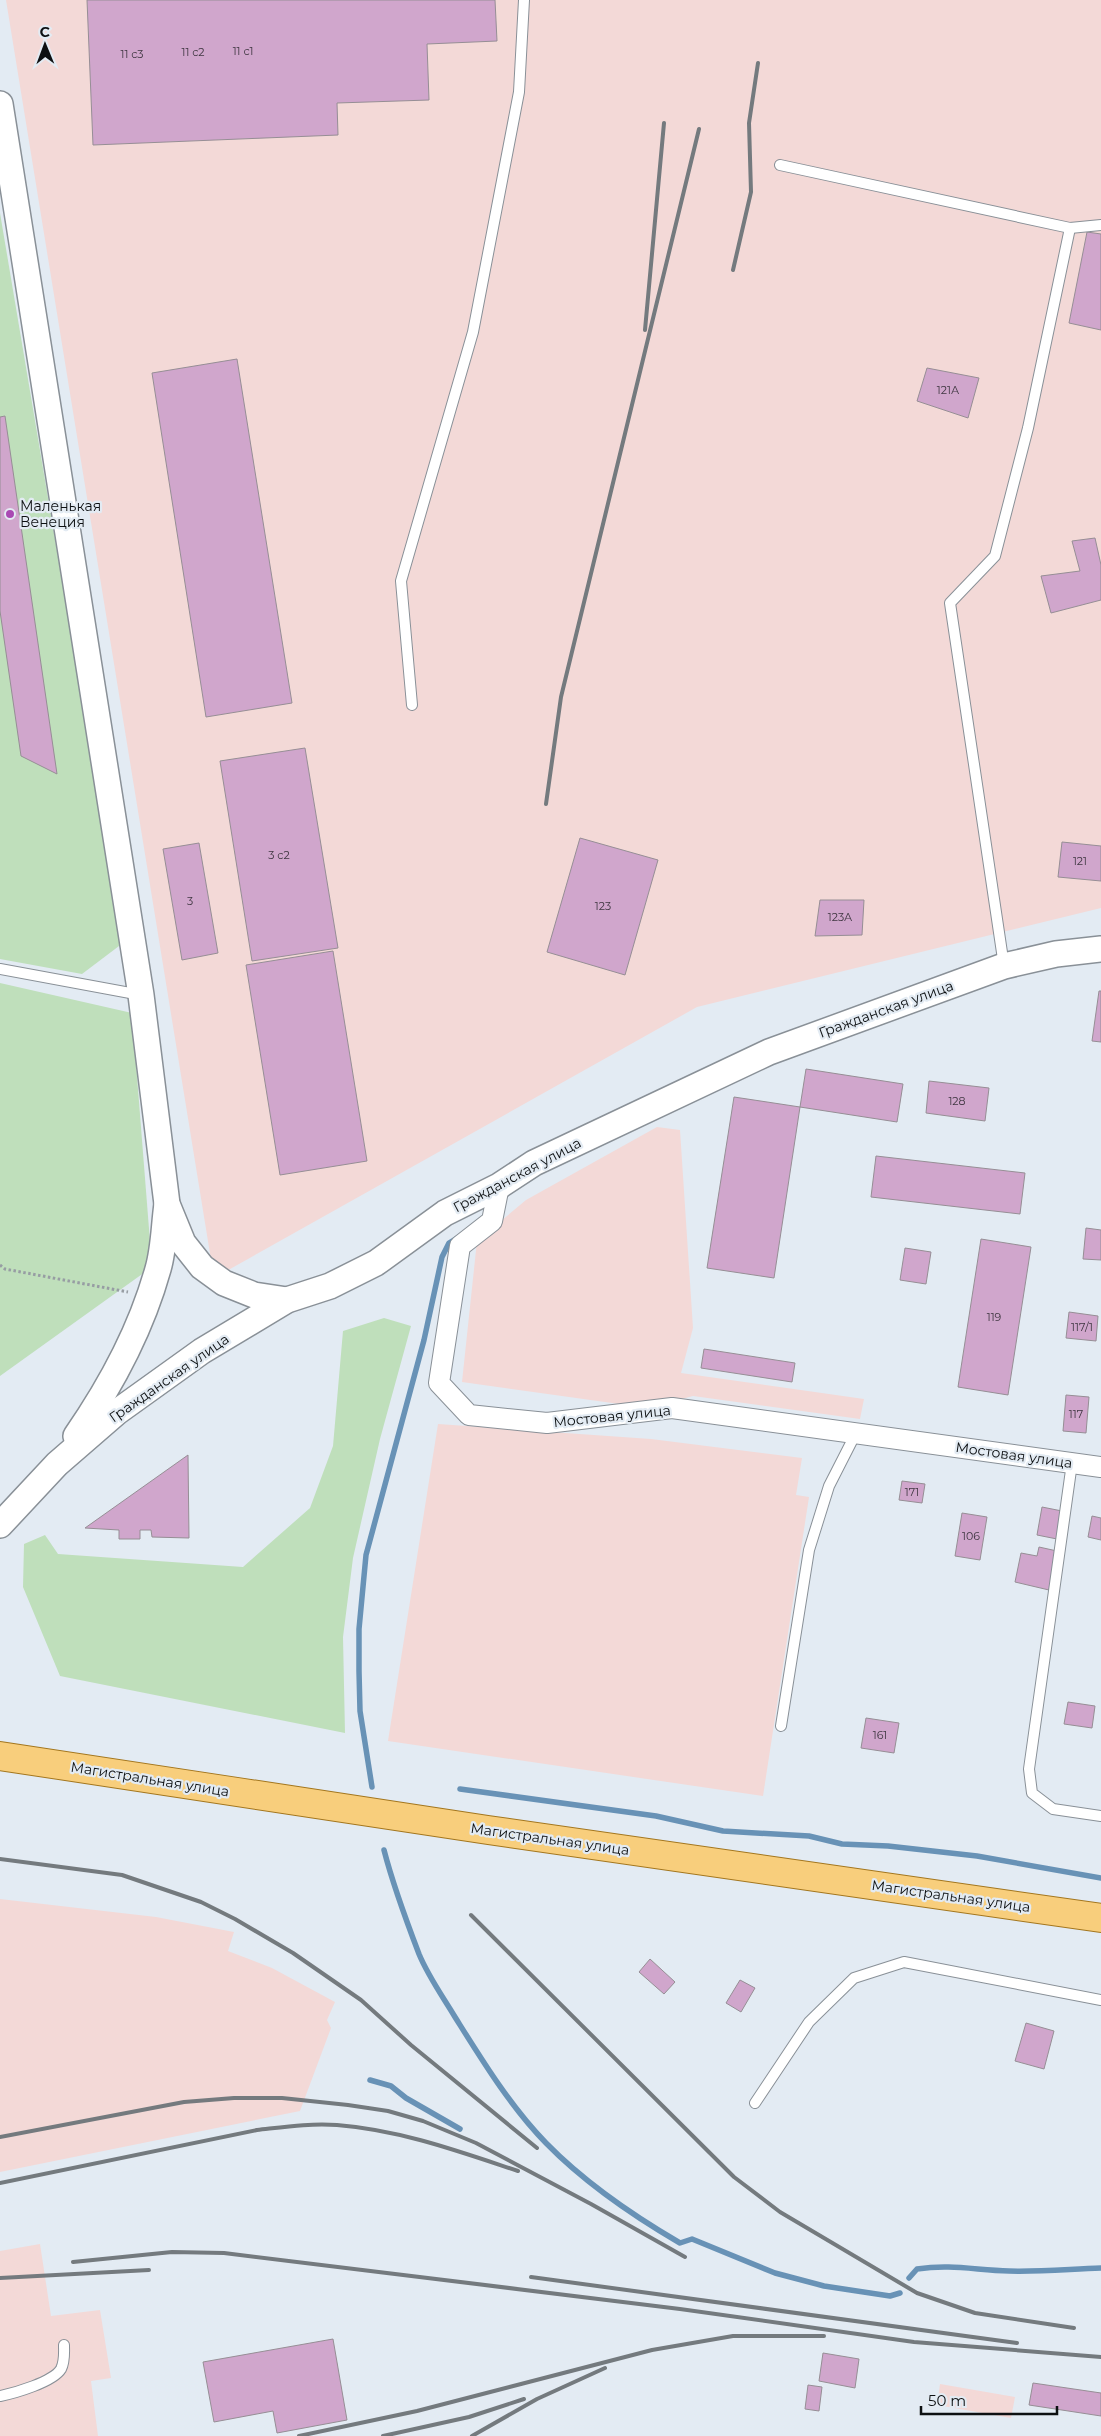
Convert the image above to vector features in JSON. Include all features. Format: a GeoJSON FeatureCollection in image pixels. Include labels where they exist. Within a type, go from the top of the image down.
{"type":"FeatureCollection","features":[{"type":"Feature","properties":{"kind":"main road","name":"Магистральная улица"},"geometry":{"type":"LineString","coordinates":[[0,1756],[488,1830],[1101,1918]]}},
{"type":"Feature","properties":{"kind":"street"},"geometry":{"type":"LineString","coordinates":[[0,104],[140,995],[167,1204],[159,1267],[140,1327],[107,1390],[57,1464]]}},
{"type":"Feature","properties":{"kind":"street","name":"Гражданская улица"},"geometry":{"type":"LineString","coordinates":[[0,1525],[57,1464],[118,1412],[194,1357],[287,1300],[330,1286],[376,1263],[445,1213],[499,1186],[534,1163],[769,1052],[1004,966],[1056,954],[1101,949]]}},
{"type":"Feature","properties":{"kind":"street","name":"Мостовая улица"},"geometry":{"type":"LineString","coordinates":[[499,1186],[492,1222],[460,1246],[439,1383],[469,1415],[547,1423],[672,1408],[1101,1467]]}},
{"type":"Feature","properties":{"kind":"street"},"geometry":{"type":"LineString","coordinates":[[167,1204],[183,1243],[202,1267],[224,1283],[254,1294],[287,1300]]}},
{"type":"Feature","properties":{"kind":"lane"},"geometry":{"type":"LineString","coordinates":[[412,706],[401,581],[473,332],[519,92],[524,0]]}},
{"type":"Feature","properties":{"kind":"lane"},"geometry":{"type":"LineString","coordinates":[[780,165],[1070,228],[1101,225]]}},
{"type":"Feature","properties":{"kind":"lane"},"geometry":{"type":"LineString","coordinates":[[1004,966],[950,603],[995,556],[1028,428],[1070,228]]}},
{"type":"Feature","properties":{"kind":"lane"},"geometry":{"type":"LineString","coordinates":[[0,969],[140,995]]}},
{"type":"Feature","properties":{"kind":"lane"},"geometry":{"type":"LineString","coordinates":[[781,1726],[809,1550],[829,1486],[856,1433]]}},
{"type":"Feature","properties":{"kind":"lane"},"geometry":{"type":"LineString","coordinates":[[1072,1463],[1028,1769],[1032,1793],[1053,1809],[1101,1816]]}},
{"type":"Feature","properties":{"kind":"lane"},"geometry":{"type":"LineString","coordinates":[[755,2103],[809,2022],[854,1978],[904,1962],[1101,2000]]}},
{"type":"Feature","properties":{"kind":"lane"},"geometry":{"type":"LineString","coordinates":[[0,2396],[49,2379],[60,2370],[65,2359],[64,2345]]}},
{"type":"Feature","properties":{"kind":"path"},"geometry":{"type":"LineString","coordinates":[[0,1265],[5,1268],[150,1296]]}},
{"type":"Feature","properties":{"kind":"shaded area"},"geometry":{"type":"Polygon","coordinates":[[[6,0],[1101,0],[1101,908],[697,1007],[214,1278],[6,0]]]}},
{"type":"Feature","properties":{"kind":"shaded area"},"geometry":{"type":"Polygon","coordinates":[[[657,1127],[680,1130],[693,1328],[681,1373],[864,1399],[860,1419],[693,1396],[648,1408],[462,1382],[477,1241],[526,1200],[657,1127]]]}},
{"type":"Feature","properties":{"kind":"shaded area"},"geometry":{"type":"Polygon","coordinates":[[[438,1424],[651,1439],[802,1458],[796,1495],[809,1497],[763,1796],[388,1741],[438,1424]]]}},
{"type":"Feature","properties":{"kind":"shaded area"},"geometry":{"type":"Polygon","coordinates":[[[0,1899],[156,1917],[234,1932],[228,1951],[272,1968],[335,2002],[327,2020],[331,2028],[300,2111],[0,2172],[0,1899]]]}},
{"type":"Feature","properties":{"kind":"shaded area"},"geometry":{"type":"Polygon","coordinates":[[[40,2244],[51,2316],[100,2310],[111,2378],[91,2381],[98,2436],[0,2436],[0,2251],[40,2244]]]}},
{"type":"Feature","properties":{"kind":"shaded area"},"geometry":{"type":"Polygon","coordinates":[[[940,2384],[1015,2397],[1011,2418],[937,2405],[940,2384]]]}},
{"type":"Feature","properties":{"kind":"green space"},"geometry":{"type":"Polygon","coordinates":[[[0,213],[123,943],[82,974],[0,959],[0,213]]]}},
{"type":"Feature","properties":{"kind":"green space"},"geometry":{"type":"Polygon","coordinates":[[[0,983],[132,1013],[152,1267],[0,1376],[0,983]]]}},
{"type":"Feature","properties":{"kind":"green space"},"geometry":{"type":"Polygon","coordinates":[[[384,1318],[411,1326],[380,1439],[353,1558],[343,1637],[345,1733],[60,1676],[23,1587],[24,1544],[45,1535],[58,1554],[243,1567],[310,1508],[333,1446],[343,1331],[384,1318]]]}},
{"type":"Feature","properties":{"kind":"building"},"geometry":{"type":"Polygon","coordinates":[[[87,0],[495,0],[497,41],[427,44],[429,100],[337,103],[338,135],[93,145],[87,0]]]}},
{"type":"Feature","properties":{"kind":"building"},"geometry":{"type":"Polygon","coordinates":[[[1087,232],[1101,234],[1101,330],[1069,323],[1087,232]]]}},
{"type":"Feature","properties":{"kind":"building"},"geometry":{"type":"Polygon","coordinates":[[[237,359],[292,703],[206,717],[152,373],[237,359]]]}},
{"type":"Feature","properties":{"kind":"building"},"geometry":{"type":"Polygon","coordinates":[[[927,368],[979,378],[968,418],[917,401],[927,368]]]}},
{"type":"Feature","properties":{"kind":"building","name":"Маленькая Венеция"},"geometry":{"type":"Polygon","coordinates":[[[5,416],[57,774],[21,756],[0,611],[0,417],[5,416]]]}},
{"type":"Feature","properties":{"kind":"building"},"geometry":{"type":"Polygon","coordinates":[[[1095,538],[1101,565],[1101,600],[1051,613],[1041,576],[1080,571],[1072,541],[1095,538]]]}},
{"type":"Feature","properties":{"kind":"building"},"geometry":{"type":"Polygon","coordinates":[[[305,748],[338,948],[252,961],[220,761],[305,748]]]}},
{"type":"Feature","properties":{"kind":"building"},"geometry":{"type":"Polygon","coordinates":[[[580,838],[658,860],[625,975],[547,952],[580,838]]]}},
{"type":"Feature","properties":{"kind":"building"},"geometry":{"type":"Polygon","coordinates":[[[1062,842],[1101,846],[1101,881],[1058,877],[1062,842]]]}},
{"type":"Feature","properties":{"kind":"building"},"geometry":{"type":"Polygon","coordinates":[[[199,843],[218,953],[182,960],[163,849],[199,843]]]}},
{"type":"Feature","properties":{"kind":"building"},"geometry":{"type":"Polygon","coordinates":[[[820,900],[864,900],[862,935],[815,936],[820,900]]]}},
{"type":"Feature","properties":{"kind":"building"},"geometry":{"type":"Polygon","coordinates":[[[333,951],[367,1161],[280,1175],[246,965],[333,951]]]}},
{"type":"Feature","properties":{"kind":"building"},"geometry":{"type":"Polygon","coordinates":[[[1099,991],[1101,991],[1101,1042],[1092,1041],[1099,991]]]}},
{"type":"Feature","properties":{"kind":"building"},"geometry":{"type":"Polygon","coordinates":[[[806,1069],[903,1084],[897,1122],[800,1107],[806,1069]]]}},
{"type":"Feature","properties":{"kind":"building"},"geometry":{"type":"Polygon","coordinates":[[[929,1081],[989,1088],[985,1121],[926,1113],[929,1081]]]}},
{"type":"Feature","properties":{"kind":"building"},"geometry":{"type":"Polygon","coordinates":[[[734,1097],[800,1107],[774,1278],[707,1268],[734,1097]]]}},
{"type":"Feature","properties":{"kind":"building"},"geometry":{"type":"Polygon","coordinates":[[[876,1156],[1025,1173],[1020,1214],[871,1197],[876,1156]]]}},
{"type":"Feature","properties":{"kind":"building"},"geometry":{"type":"Polygon","coordinates":[[[1086,1228],[1101,1230],[1101,1260],[1083,1259],[1086,1228]]]}},
{"type":"Feature","properties":{"kind":"building"},"geometry":{"type":"Polygon","coordinates":[[[981,1239],[1031,1247],[1008,1395],[958,1387],[981,1239]]]}},
{"type":"Feature","properties":{"kind":"building"},"geometry":{"type":"Polygon","coordinates":[[[905,1248],[931,1252],[926,1284],[900,1280],[905,1248]]]}},
{"type":"Feature","properties":{"kind":"building"},"geometry":{"type":"Polygon","coordinates":[[[1069,1312],[1098,1316],[1096,1341],[1066,1338],[1069,1312]]]}},
{"type":"Feature","properties":{"kind":"building"},"geometry":{"type":"Polygon","coordinates":[[[704,1349],[795,1363],[792,1382],[701,1368],[704,1349]]]}},
{"type":"Feature","properties":{"kind":"building"},"geometry":{"type":"Polygon","coordinates":[[[1066,1395],[1089,1397],[1086,1433],[1063,1431],[1066,1395]]]}},
{"type":"Feature","properties":{"kind":"building"},"geometry":{"type":"Polygon","coordinates":[[[188,1455],[189,1538],[152,1537],[151,1530],[140,1530],[140,1539],[119,1539],[119,1530],[85,1528],[188,1455]]]}},
{"type":"Feature","properties":{"kind":"building"},"geometry":{"type":"Polygon","coordinates":[[[902,1481],[925,1484],[922,1503],[899,1500],[902,1481]]]}},
{"type":"Feature","properties":{"kind":"building"},"geometry":{"type":"Polygon","coordinates":[[[1042,1507],[1062,1511],[1057,1539],[1037,1535],[1042,1507]]]}},
{"type":"Feature","properties":{"kind":"building"},"geometry":{"type":"Polygon","coordinates":[[[962,1513],[987,1517],[980,1560],[955,1556],[962,1513]]]}},
{"type":"Feature","properties":{"kind":"building"},"geometry":{"type":"Polygon","coordinates":[[[1092,1516],[1101,1518],[1101,1540],[1088,1537],[1092,1516]]]}},
{"type":"Feature","properties":{"kind":"building"},"geometry":{"type":"Polygon","coordinates":[[[1039,1547],[1057,1551],[1049,1590],[1015,1582],[1021,1553],[1037,1556],[1039,1547]]]}},
{"type":"Feature","properties":{"kind":"building"},"geometry":{"type":"Polygon","coordinates":[[[1068,1702],[1095,1706],[1092,1728],[1064,1724],[1068,1702]]]}},
{"type":"Feature","properties":{"kind":"building"},"geometry":{"type":"Polygon","coordinates":[[[866,1718],[899,1723],[894,1753],[861,1748],[866,1718]]]}},
{"type":"Feature","properties":{"kind":"building"},"geometry":{"type":"Polygon","coordinates":[[[650,1959],[675,1982],[664,1994],[639,1972],[650,1959]]]}},
{"type":"Feature","properties":{"kind":"building"},"geometry":{"type":"Polygon","coordinates":[[[740,1980],[755,1988],[741,2012],[726,2003],[740,1980]]]}},
{"type":"Feature","properties":{"kind":"building"},"geometry":{"type":"Polygon","coordinates":[[[1026,2023],[1054,2031],[1044,2069],[1015,2061],[1026,2023]]]}},
{"type":"Feature","properties":{"kind":"building"},"geometry":{"type":"Polygon","coordinates":[[[333,2339],[347,2420],[277,2433],[273,2411],[214,2422],[203,2362],[333,2339]]]}},
{"type":"Feature","properties":{"kind":"building"},"geometry":{"type":"Polygon","coordinates":[[[823,2353],[859,2359],[855,2388],[819,2381],[823,2353]]]}},
{"type":"Feature","properties":{"kind":"building"},"geometry":{"type":"Polygon","coordinates":[[[1033,2383],[1101,2393],[1101,2416],[1029,2405],[1033,2383]]]}},
{"type":"Feature","properties":{"kind":"building"},"geometry":{"type":"Polygon","coordinates":[[[808,2385],[822,2387],[819,2411],[805,2409],[808,2385]]]}},
{"type":"Feature","properties":{"kind":"waterway"},"geometry":{"type":"LineString","coordinates":[[372,1787],[360,1711],[359,1629],[366,1555],[424,1340],[442,1257],[449,1243],[459,1237]]}},
{"type":"Feature","properties":{"kind":"waterway"},"geometry":{"type":"LineString","coordinates":[[460,1789],[656,1816],[723,1831],[809,1836],[842,1844],[888,1846],[977,1856],[1101,1878]]}},
{"type":"Feature","properties":{"kind":"waterway"},"geometry":{"type":"LineString","coordinates":[[384,1850],[419,1954],[436,1986],[486,2066],[520,2114],[546,2143],[577,2172],[627,2210],[680,2243],[692,2239],[775,2273],[824,2286],[890,2296],[900,2293]]}},
{"type":"Feature","properties":{"kind":"waterway"},"geometry":{"type":"LineString","coordinates":[[370,2080],[391,2086],[406,2098],[460,2129]]}},
{"type":"Feature","properties":{"kind":"waterway"},"geometry":{"type":"LineString","coordinates":[[909,2278],[917,2269],[929,2268],[952,2267],[1020,2271],[1101,2268]]}},
{"type":"Feature","properties":{"kind":"railway"},"geometry":{"type":"LineString","coordinates":[[733,270],[751,192],[749,123],[758,63]]}},
{"type":"Feature","properties":{"kind":"railway"},"geometry":{"type":"LineString","coordinates":[[645,330],[664,123]]}},
{"type":"Feature","properties":{"kind":"railway"},"geometry":{"type":"LineString","coordinates":[[546,804],[561,697],[699,129]]}},
{"type":"Feature","properties":{"kind":"railway"},"geometry":{"type":"LineString","coordinates":[[0,1859],[122,1875],[201,1902],[235,1919],[293,1953],[361,2000],[411,2045],[537,2148]]}},
{"type":"Feature","properties":{"kind":"railway"},"geometry":{"type":"LineString","coordinates":[[471,1915],[734,2177],[780,2212],[917,2293],[975,2313],[1074,2328]]}},
{"type":"Feature","properties":{"kind":"railway"},"geometry":{"type":"LineString","coordinates":[[0,2137],[184,2102],[234,2098],[282,2098],[388,2111],[423,2121],[476,2143],[591,2204],[685,2257]]}},
{"type":"Feature","properties":{"kind":"railway"},"geometry":{"type":"LineString","coordinates":[[0,2183],[257,2130],[317,2125],[337,2125],[406,2136],[518,2171]]}},
{"type":"Feature","properties":{"kind":"railway"},"geometry":{"type":"LineString","coordinates":[[73,2262],[172,2252],[224,2253],[680,2309],[914,2342],[1101,2357]]}},
{"type":"Feature","properties":{"kind":"railway"},"geometry":{"type":"LineString","coordinates":[[0,2278],[149,2270]]}},
{"type":"Feature","properties":{"kind":"railway"},"geometry":{"type":"LineString","coordinates":[[531,2277],[1017,2343]]}},
{"type":"Feature","properties":{"kind":"railway"},"geometry":{"type":"LineString","coordinates":[[299,2436],[417,2411],[652,2350],[733,2336],[824,2336]]}},
{"type":"Feature","properties":{"kind":"railway"},"geometry":{"type":"LineString","coordinates":[[472,2436],[537,2399],[605,2368]]}},
{"type":"Feature","properties":{"kind":"railway"},"geometry":{"type":"LineString","coordinates":[[383,2436],[469,2417],[524,2399]]}},
{"type":"Feature","properties":{"kind":"place","name":"Маленькая Венеция"},"geometry":{"type":"Point","coordinates":[10,514]}}]}
